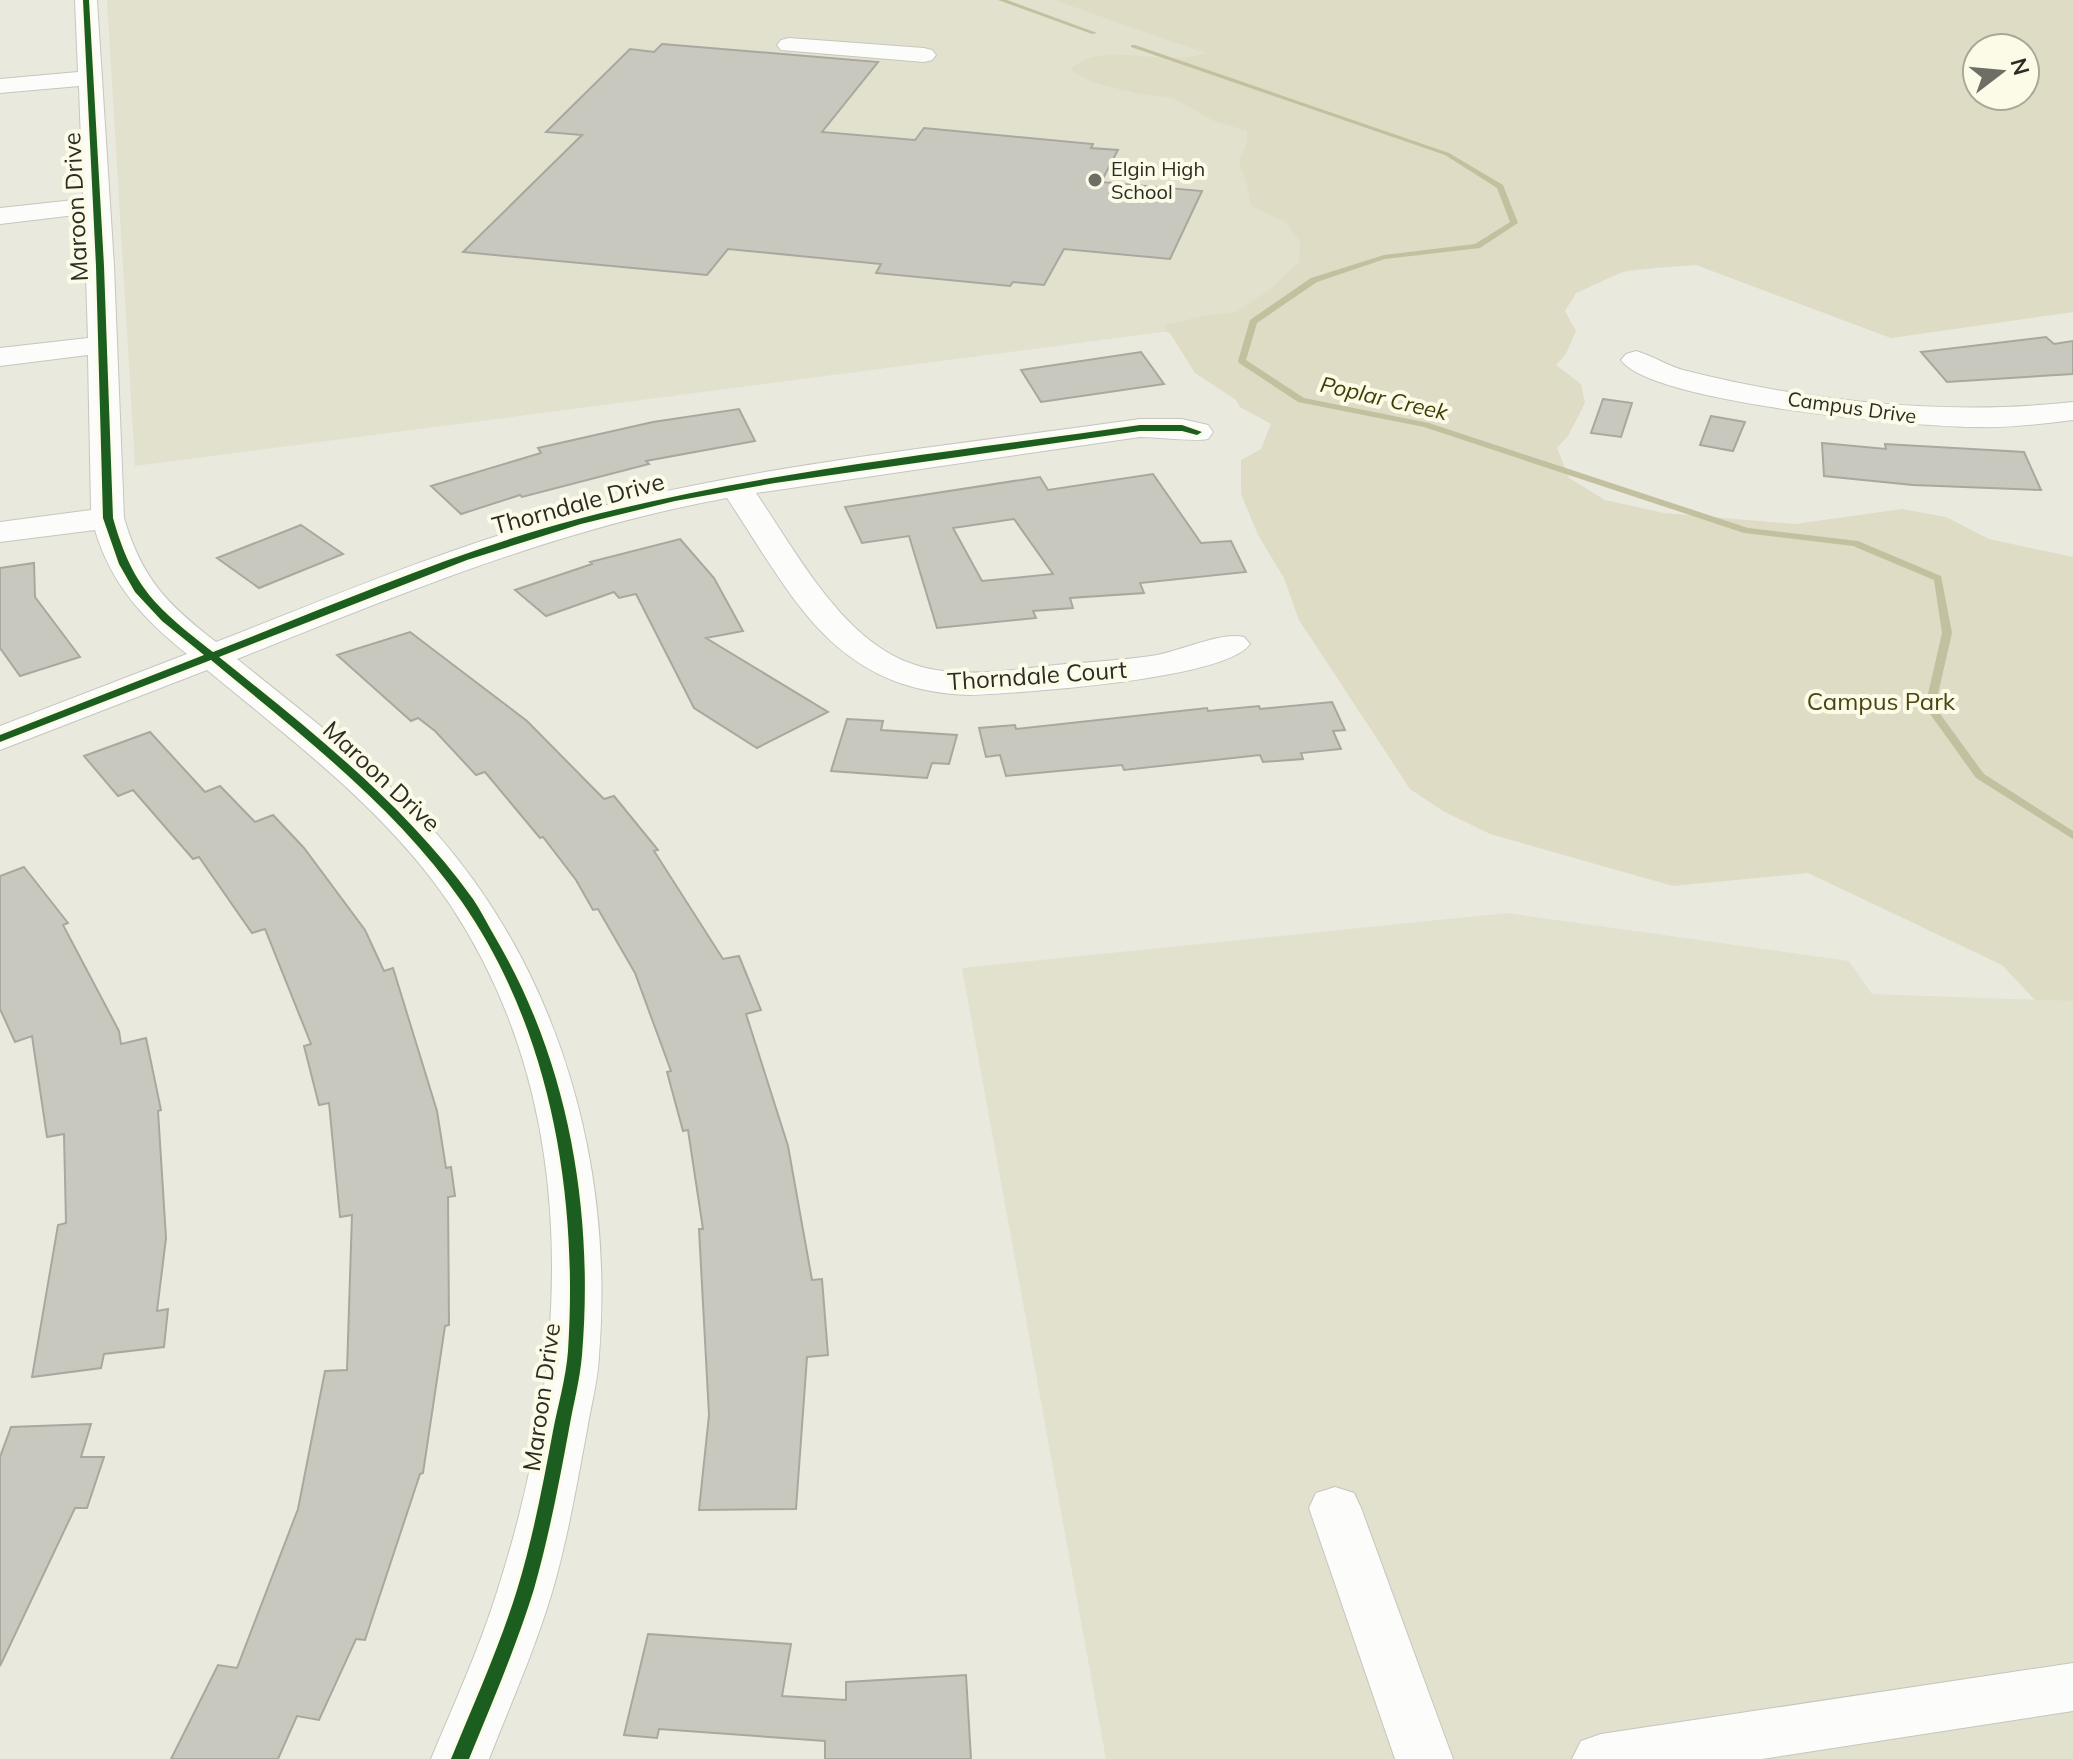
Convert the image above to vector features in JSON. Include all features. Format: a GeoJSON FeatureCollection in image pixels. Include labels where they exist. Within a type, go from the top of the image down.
{"type":"FeatureCollection","features":[{"type":"Feature","properties":{"kind":"street","name":"Maroon Drive"},"geometry":{"type":"LineString","coordinates":[[86,0],[108,518],[118,553],[140,593],[394,810],[465,892],[497,945],[530,1017],[555,1097],[571,1168],[578,1248],[575,1354],[551,1483],[519,1609],[460,1759]]}},
{"type":"Feature","properties":{"kind":"street"},"geometry":{"type":"LineString","coordinates":[[789,45],[924,55]]}},
{"type":"Feature","properties":{"kind":"street"},"geometry":{"type":"LineString","coordinates":[[0,86],[90,78]]}},
{"type":"Feature","properties":{"kind":"street"},"geometry":{"type":"LineString","coordinates":[[0,216],[97,205]]}},
{"type":"Feature","properties":{"kind":"street"},"geometry":{"type":"LineString","coordinates":[[0,357],[102,345]]}},
{"type":"Feature","properties":{"kind":"street","name":"Campus Drive"},"geometry":{"type":"LineString","coordinates":[[1636,360],[1672,377],[1698,383],[1888,415],[1971,419],[2068,417]]}},
{"type":"Feature","properties":{"kind":"street","name":"Thorndale Drive"},"geometry":{"type":"LineString","coordinates":[[0,739],[463,558],[627,509],[736,487],[1140,428],[1182,428],[1197,432]]}},
{"type":"Feature","properties":{"kind":"street","name":"Thorndale Court"},"geometry":{"type":"LineString","coordinates":[[736,487],[829,623],[856,649],[881,666],[911,677],[971,684],[1158,667],[1207,655],[1232,644]]}},
{"type":"Feature","properties":{"kind":"street"},"geometry":{"type":"LineString","coordinates":[[0,532],[108,518]]}},
{"type":"Feature","properties":{"kind":"street"},"geometry":{"type":"LineString","coordinates":[[1335,1508],[1424,1759]]}},
{"type":"Feature","properties":{"kind":"street"},"geometry":{"type":"LineString","coordinates":[[1601,1759],[2073,1687]]}},
{"type":"Feature","properties":{"kind":"shaded area","name":"Elgin High School"},"geometry":{"type":"Polygon","coordinates":[[[107,0],[2073,0],[2073,312],[1891,338],[1693,263],[135,466],[107,0]]]}},
{"type":"Feature","properties":{"kind":"shaded area"},"geometry":{"type":"Polygon","coordinates":[[[1507,913],[1849,961],[1872,994],[2073,1001],[2073,1759],[1106,1759],[962,968],[1507,913]]]}},
{"type":"Feature","properties":{"kind":"green space","name":"Campus Park"},"geometry":{"type":"Polygon","coordinates":[[[1054,0],[2073,0],[2073,312],[1891,338],[1696,265],[1627,270],[1576,293],[1565,311],[1576,331],[1566,354],[1556,365],[1581,384],[1585,403],[1568,436],[1557,448],[1569,478],[1605,500],[1664,513],[1795,524],[1902,509],[1946,517],[1989,539],[2073,557],[2073,1001],[2035,1000],[2002,965],[1808,873],[1673,886],[1490,834],[1443,811],[1410,789],[1299,620],[1284,578],[1258,535],[1241,494],[1241,460],[1261,449],[1271,424],[1240,407],[1236,400],[1195,373],[1170,333],[1165,331],[1165,325],[1236,312],[1269,290],[1299,262],[1300,241],[1284,221],[1251,206],[1239,162],[1247,142],[1247,131],[1214,121],[1173,98],[1134,93],[1095,83],[1070,70],[1098,56],[1189,57],[1205,53],[1054,0]]]}},
{"type":"Feature","properties":{"kind":"building","name":"Elgin High School"},"geometry":{"type":"Polygon","coordinates":[[[662,44],[878,62],[822,132],[915,140],[924,128],[1093,144],[1091,148],[1118,150],[1101,182],[1202,191],[1170,259],[1064,249],[1044,285],[1013,282],[1010,286],[876,273],[881,264],[728,249],[707,275],[463,252],[582,135],[546,132],[630,49],[654,52],[662,44]]]}},
{"type":"Feature","properties":{"kind":"building"},"geometry":{"type":"Polygon","coordinates":[[[2046,337],[2054,344],[2073,341],[2073,374],[1947,382],[1921,352],[2046,337]]]}},
{"type":"Feature","properties":{"kind":"building"},"geometry":{"type":"Polygon","coordinates":[[[1141,352],[1164,384],[1041,402],[1021,370],[1141,352]]]}},
{"type":"Feature","properties":{"kind":"building"},"geometry":{"type":"Polygon","coordinates":[[[1603,399],[1632,403],[1621,437],[1591,433],[1603,399]]]}},
{"type":"Feature","properties":{"kind":"building"},"geometry":{"type":"Polygon","coordinates":[[[739,409],[755,441],[646,461],[649,464],[522,497],[520,495],[461,514],[431,486],[541,453],[538,448],[653,422],[739,409]]]}},
{"type":"Feature","properties":{"kind":"building"},"geometry":{"type":"Polygon","coordinates":[[[1711,416],[1745,422],[1733,451],[1700,445],[1711,416]]]}},
{"type":"Feature","properties":{"kind":"building"},"geometry":{"type":"Polygon","coordinates":[[[1822,443],[1886,449],[1885,444],[2024,452],[2041,490],[1913,485],[1824,476],[1822,443]]]}},
{"type":"Feature","properties":{"kind":"building"},"geometry":{"type":"Polygon","coordinates":[[[1153,474],[1201,543],[1231,541],[1246,572],[1140,583],[1144,593],[1070,598],[1073,608],[1033,611],[1036,618],[937,628],[909,536],[862,543],[845,507],[1040,477],[1048,490],[1153,474]],[[1014,519],[953,528],[982,581],[1053,574],[1014,519]]]}},
{"type":"Feature","properties":{"kind":"building"},"geometry":{"type":"Polygon","coordinates":[[[301,525],[343,554],[259,588],[217,558],[301,525]]]}},
{"type":"Feature","properties":{"kind":"building"},"geometry":{"type":"Polygon","coordinates":[[[680,539],[714,578],[743,631],[706,638],[828,712],[757,748],[694,708],[636,594],[619,598],[614,592],[546,616],[515,590],[592,564],[590,562],[680,539]]]}},
{"type":"Feature","properties":{"kind":"building"},"geometry":{"type":"Polygon","coordinates":[[[34,563],[35,597],[80,657],[20,676],[0,648],[0,568],[34,563]]]}},
{"type":"Feature","properties":{"kind":"building"},"geometry":{"type":"Polygon","coordinates":[[[410,632],[527,721],[604,799],[614,796],[658,850],[654,851],[723,959],[739,956],[761,1010],[746,1014],[788,1146],[812,1280],[822,1279],[828,1355],[807,1357],[796,1509],[699,1510],[709,1415],[699,1229],[703,1229],[688,1130],[683,1131],[667,1072],[671,1071],[635,973],[598,909],[593,910],[576,880],[543,837],[540,838],[485,772],[476,775],[435,731],[418,718],[411,721],[337,655],[410,632]]]}},
{"type":"Feature","properties":{"kind":"building"},"geometry":{"type":"Polygon","coordinates":[[[1332,702],[1345,730],[1333,731],[1341,749],[1301,753],[1303,759],[1263,762],[1260,755],[1124,770],[1122,765],[1006,776],[1000,755],[986,757],[979,728],[1015,725],[1016,729],[1207,708],[1208,711],[1259,706],[1260,709],[1332,702]]]}},
{"type":"Feature","properties":{"kind":"building"},"geometry":{"type":"Polygon","coordinates":[[[847,719],[883,721],[881,730],[957,735],[949,764],[932,763],[927,778],[831,771],[847,719]]]}},
{"type":"Feature","properties":{"kind":"building"},"geometry":{"type":"Polygon","coordinates":[[[150,732],[205,792],[220,786],[255,822],[273,815],[304,848],[365,930],[384,971],[393,968],[437,1111],[446,1168],[451,1167],[455,1196],[448,1197],[449,1325],[445,1326],[423,1473],[420,1474],[365,1640],[356,1639],[319,1720],[297,1716],[278,1759],[171,1759],[218,1665],[237,1668],[298,1509],[325,1371],[347,1370],[352,1215],[340,1217],[329,1103],[319,1105],[304,1046],[311,1044],[265,929],[252,933],[199,857],[193,859],[133,790],[118,796],[84,756],[150,732]]]}},
{"type":"Feature","properties":{"kind":"building"},"geometry":{"type":"Polygon","coordinates":[[[24,867],[68,923],[63,925],[119,1031],[121,1044],[146,1038],[161,1110],[158,1111],[166,1238],[157,1311],[168,1309],[164,1347],[104,1354],[101,1368],[32,1377],[58,1225],[66,1223],[64,1134],[47,1137],[32,1036],[15,1042],[0,1009],[0,876],[24,867]]]}},
{"type":"Feature","properties":{"kind":"building"},"geometry":{"type":"Polygon","coordinates":[[[91,1424],[81,1457],[104,1457],[87,1508],[75,1508],[0,1666],[0,1457],[11,1427],[91,1424]]]}},
{"type":"Feature","properties":{"kind":"building"},"geometry":{"type":"Polygon","coordinates":[[[648,1634],[791,1644],[782,1696],[846,1700],[846,1682],[966,1675],[971,1759],[825,1759],[825,1741],[659,1729],[657,1738],[624,1735],[648,1634]]]}},
{"type":"Feature","properties":{"kind":"waterway","name":"Poplar Creek"},"geometry":{"type":"LineString","coordinates":[[1001,0],[1094,33]]}},
{"type":"Feature","properties":{"kind":"waterway","name":"Poplar Creek"},"geometry":{"type":"LineString","coordinates":[[1133,46],[1447,154],[1500,187],[1514,223],[1477,246],[1384,257],[1314,280],[1253,322],[1242,361],[1301,400],[1426,425],[1747,531],[1855,543],[1938,578],[1947,633],[1930,707],[1980,776],[2073,836]]}},
{"type":"Feature","properties":{"kind":"cycle path"},"geometry":{"type":"LineString","coordinates":[[86,0],[100,266],[108,518],[120,556],[133,582],[156,610],[362,783],[420,840],[469,902],[508,969],[538,1040],[559,1115],[573,1192],[578,1271],[573,1372],[543,1521],[525,1590],[505,1649],[460,1759]]}},
{"type":"Feature","properties":{"kind":"cycle path"},"geometry":{"type":"LineString","coordinates":[[0,739],[463,558],[578,522],[675,498],[775,480],[1140,428],[1182,428],[1197,432]]}},
{"type":"Feature","properties":{"kind":"place","name":"Elgin High School"},"geometry":{"type":"Point","coordinates":[1095,180]}}]}
